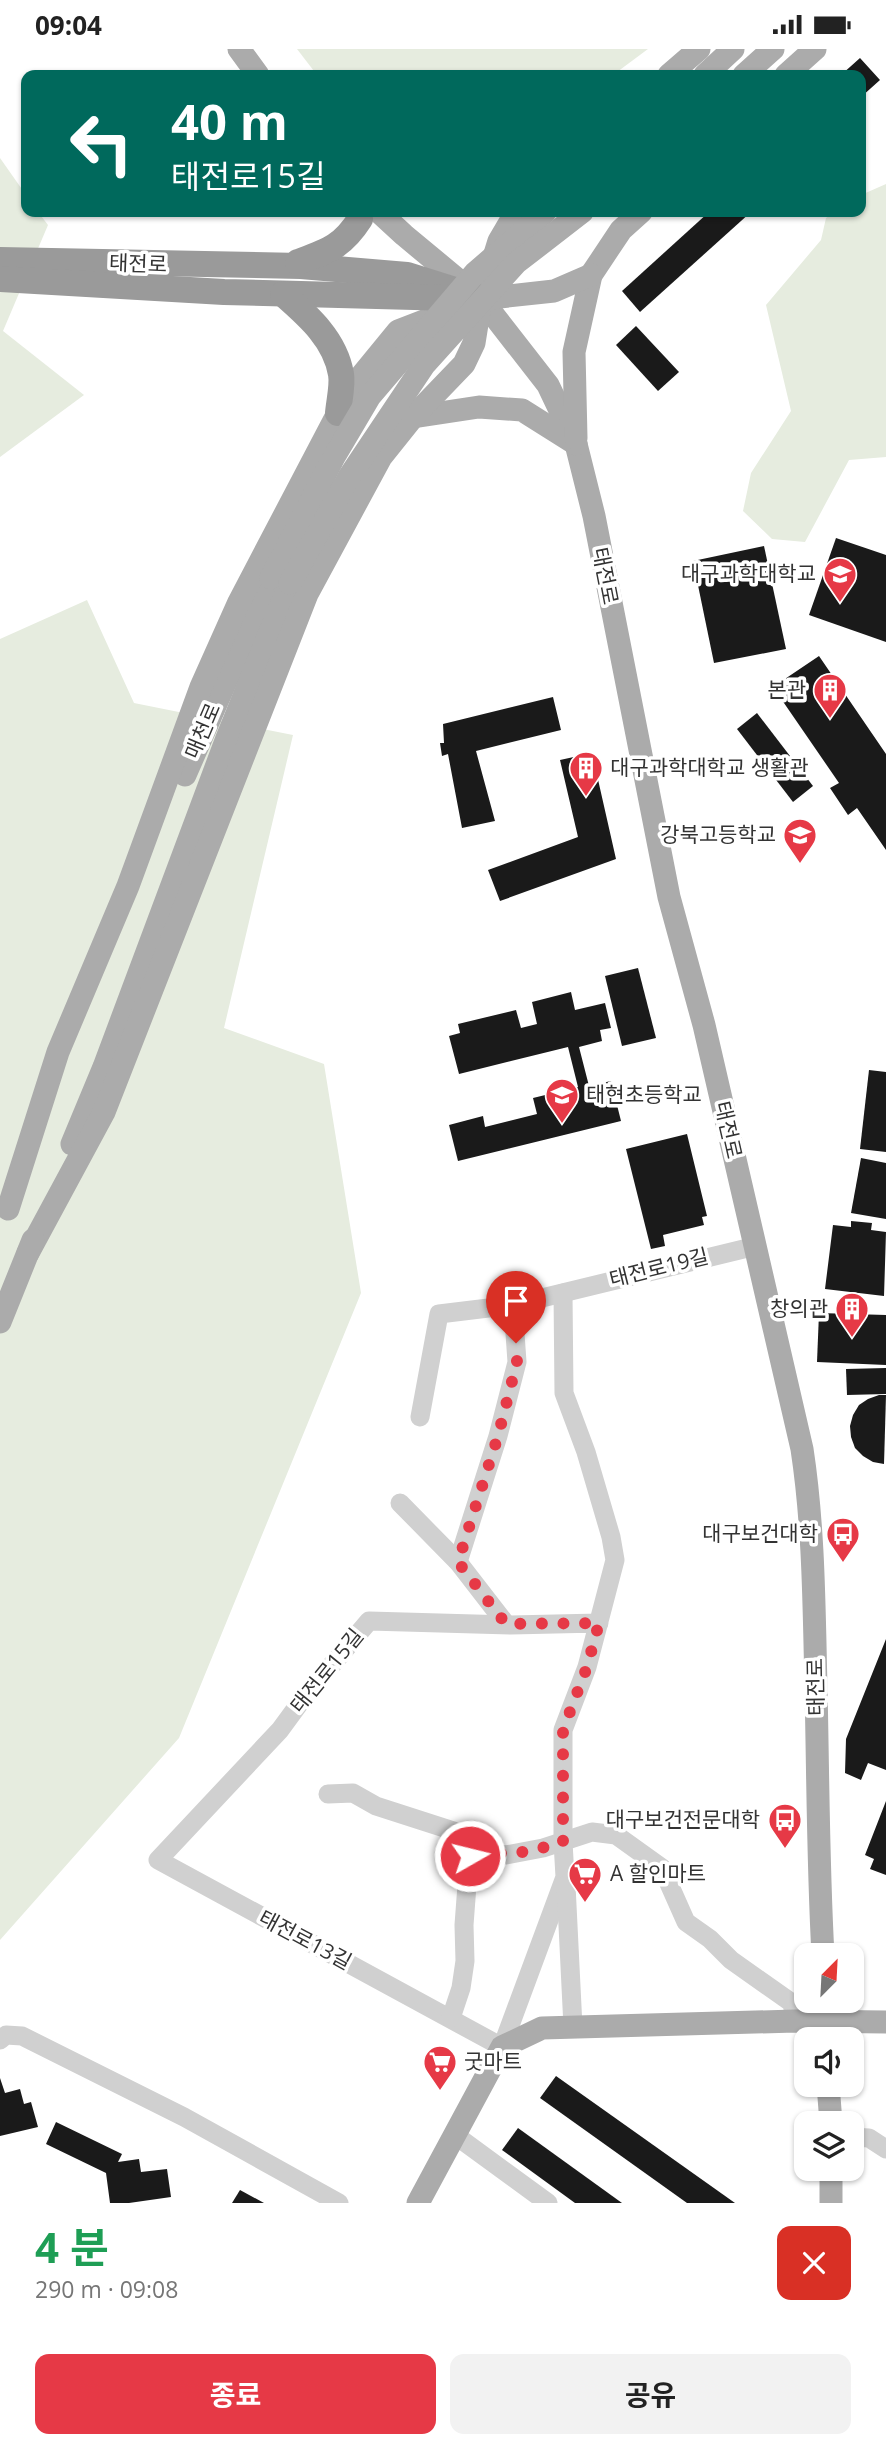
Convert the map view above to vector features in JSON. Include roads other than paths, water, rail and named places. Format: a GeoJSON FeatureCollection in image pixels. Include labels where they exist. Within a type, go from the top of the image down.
{"type":"FeatureCollection","features":[{"type":"Feature","properties":{"kind":"highway"},"geometry":{"type":"LineString","coordinates":[[283,266],[326,252],[348,237],[359,217]]}},
{"type":"Feature","properties":{"kind":"highway","name":"태전로"},"geometry":{"type":"LineString","coordinates":[[0,260],[283,266],[407,275],[481,299]]}},
{"type":"Feature","properties":{"kind":"highway","name":"태전로"},"geometry":{"type":"LineString","coordinates":[[0,279],[283,294],[481,299]]}},
{"type":"Feature","properties":{"kind":"highway"},"geometry":{"type":"LineString","coordinates":[[283,294],[317,325],[331,345],[341,374],[338,412]]}},
{"type":"Feature","properties":{"kind":"main road"},"geometry":{"type":"LineString","coordinates":[[239,49],[254,70]]}},
{"type":"Feature","properties":{"kind":"main road"},"geometry":{"type":"LineString","coordinates":[[675,70],[699,49]]}},
{"type":"Feature","properties":{"kind":"main road"},"geometry":{"type":"LineString","coordinates":[[710,70],[733,49]]}},
{"type":"Feature","properties":{"kind":"main road"},"geometry":{"type":"LineString","coordinates":[[750,70],[773,49]]}},
{"type":"Feature","properties":{"kind":"main road"},"geometry":{"type":"LineString","coordinates":[[792,70],[815,49]]}},
{"type":"Feature","properties":{"kind":"main road"},"geometry":{"type":"LineString","coordinates":[[384,217],[481,299]]}},
{"type":"Feature","properties":{"kind":"main road"},"geometry":{"type":"LineString","coordinates":[[28,1253],[104,1112],[307,594],[381,457],[413,417],[464,364],[474,343],[481,299],[499,241],[513,217]]}},
{"type":"Feature","properties":{"kind":"main road","name":"매천로"},"geometry":{"type":"LineString","coordinates":[[4,1219],[211,711],[280,581],[334,457],[370,396],[474,273],[539,217]]}},
{"type":"Feature","properties":{"kind":"main road"},"geometry":{"type":"LineString","coordinates":[[280,581],[424,365],[516,263],[576,217]]}},
{"type":"Feature","properties":{"kind":"main road"},"geometry":{"type":"LineString","coordinates":[[576,445],[574,352],[591,275],[621,230],[635,217]]}},
{"type":"Feature","properties":{"kind":"main road"},"geometry":{"type":"LineString","coordinates":[[4,1219],[58,1052],[128,886],[201,687],[239,602],[338,412],[357,381],[398,331],[481,299],[554,291],[591,275]]}},
{"type":"Feature","properties":{"kind":"main road","name":"태전로"},"geometry":{"type":"LineString","coordinates":[[481,299],[548,385],[576,445],[594,516],[669,897],[704,1025],[802,1449],[810,1503],[815,1617],[818,1858],[822,1943]]}},
{"type":"Feature","properties":{"kind":"main road"},"geometry":{"type":"LineString","coordinates":[[413,417],[479,407],[522,410],[576,445]]}},
{"type":"Feature","properties":{"kind":"main road","name":"매천로"},"geometry":{"type":"LineString","coordinates":[[0,1322],[104,1067],[227,739],[280,581]]}},
{"type":"Feature","properties":{"kind":"main road"},"geometry":{"type":"LineString","coordinates":[[418,2203],[502,2047],[542,2028],[825,2020],[886,2022]]}},
{"type":"Feature","properties":{"kind":"main road"},"geometry":{"type":"LineString","coordinates":[[831,2181],[831,2203]]}},
{"type":"Feature","properties":{"kind":"street","name":"태전로19길"},"geometry":{"type":"LineString","coordinates":[[419,1417],[439,1314],[513,1305],[756,1246]]}},
{"type":"Feature","properties":{"kind":"street"},"geometry":{"type":"LineString","coordinates":[[563,1293],[564,1393],[586,1453],[611,1537],[615,1560],[587,1667],[563,1730],[563,1842],[573,2027]]}},
{"type":"Feature","properties":{"kind":"street"},"geometry":{"type":"LineString","coordinates":[[458,1562],[498,1436],[517,1362],[513,1305]]}},
{"type":"Feature","properties":{"kind":"street"},"geometry":{"type":"LineString","coordinates":[[400,1503],[458,1562],[506,1624]]}},
{"type":"Feature","properties":{"kind":"street","name":"태전로15길"},"geometry":{"type":"LineString","coordinates":[[159,1860],[281,1730],[302,1700],[369,1621],[599,1623]]}},
{"type":"Feature","properties":{"kind":"street"},"geometry":{"type":"LineString","coordinates":[[328,1794],[353,1793],[376,1806],[466,1835],[470,1845],[464,1925],[465,1961],[461,1988],[451,2018]]}},
{"type":"Feature","properties":{"kind":"street"},"geometry":{"type":"LineString","coordinates":[[470,1845],[481,1851],[506,1855],[563,1842],[592,1832],[616,1835],[662,1868],[686,1922],[710,1939],[731,1960],[792,2003],[795,2021]]}},
{"type":"Feature","properties":{"kind":"street","name":"태전로13길"},"geometry":{"type":"LineString","coordinates":[[159,1860],[502,2047]]}},
{"type":"Feature","properties":{"kind":"street"},"geometry":{"type":"LineString","coordinates":[[502,2047],[565,1877]]}},
{"type":"Feature","properties":{"kind":"street"},"geometry":{"type":"LineString","coordinates":[[0,2040],[6,2035],[22,2036],[184,2116],[339,2203]]}},
{"type":"Feature","properties":{"kind":"street"},"geometry":{"type":"LineString","coordinates":[[455,2134],[548,2203]]}},
{"type":"Feature","properties":{"kind":"street"},"geometry":{"type":"LineString","coordinates":[[864,2138],[886,2149]]}},
{"type":"Feature","properties":{"kind":"place","name":"대구과학대학교"},"geometry":{"type":"Point","coordinates":[840,604]}},
{"type":"Feature","properties":{"kind":"place","name":"본관"},"geometry":{"type":"Point","coordinates":[830,720]}},
{"type":"Feature","properties":{"kind":"place","name":"대구과학대학교 생활관"},"geometry":{"type":"Point","coordinates":[586,798]}},
{"type":"Feature","properties":{"kind":"place","name":"강북고등학교"},"geometry":{"type":"Point","coordinates":[800,865]}},
{"type":"Feature","properties":{"kind":"place","name":"태현초등학교"},"geometry":{"type":"Point","coordinates":[562,1125]}},
{"type":"Feature","properties":{"kind":"place","name":"창의관"},"geometry":{"type":"Point","coordinates":[852,1339]}},
{"type":"Feature","properties":{"kind":"place","name":"대구보건대학"},"geometry":{"type":"Point","coordinates":[843,1564]}},
{"type":"Feature","properties":{"kind":"place","name":"대구보건전문대학"},"geometry":{"type":"Point","coordinates":[785,1850]}},
{"type":"Feature","properties":{"kind":"place","name":"A 할인마트"},"geometry":{"type":"Point","coordinates":[585,1904]}},
{"type":"Feature","properties":{"kind":"place","name":"굿마트"},"geometry":{"type":"Point","coordinates":[440,2092]}}]}
